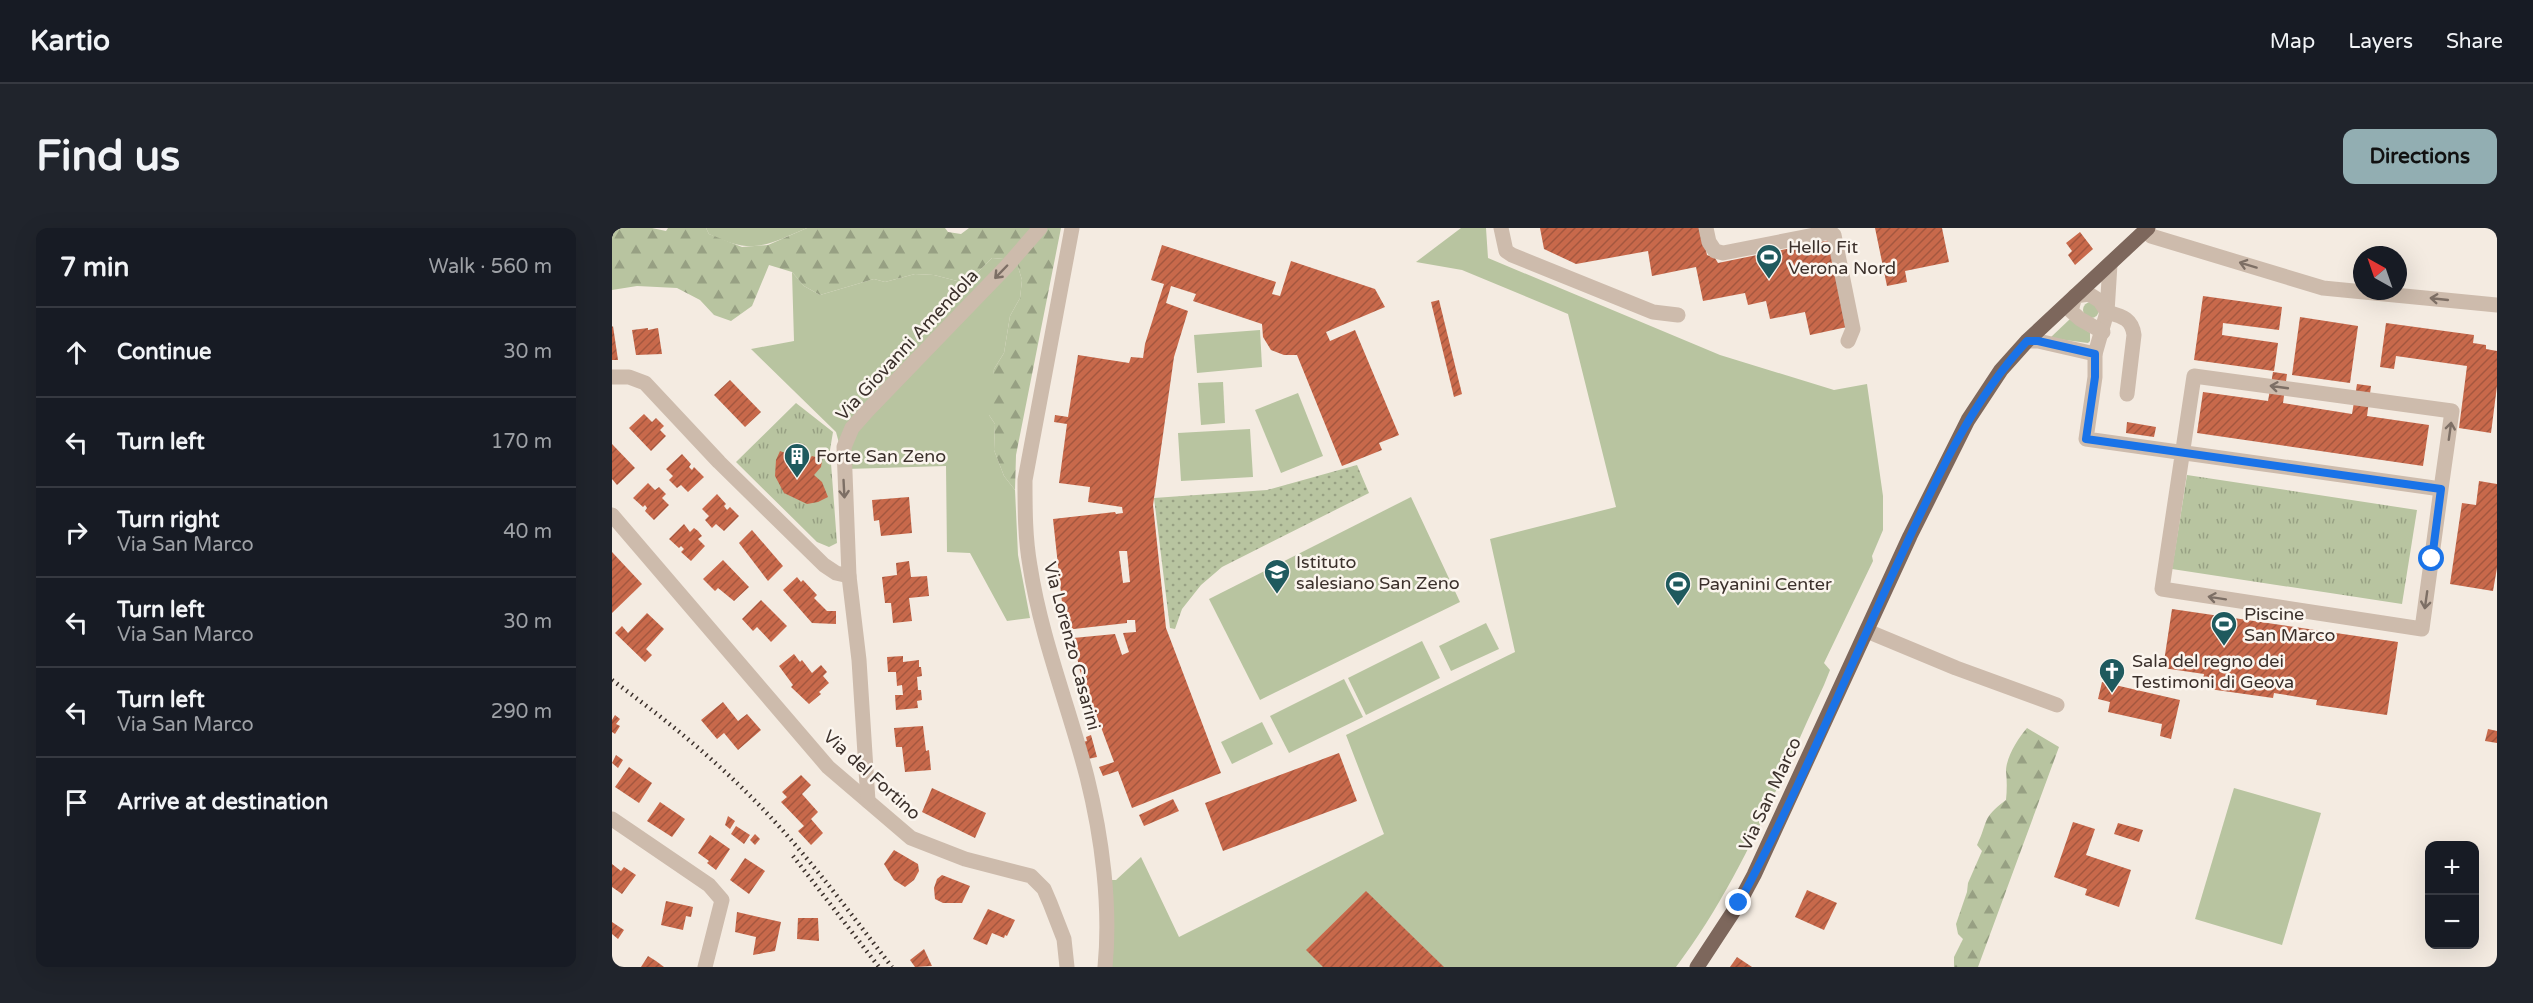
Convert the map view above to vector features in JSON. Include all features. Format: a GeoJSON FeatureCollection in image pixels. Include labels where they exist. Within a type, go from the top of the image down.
{"type":"FeatureCollection","features":[{"type":"Feature","properties":{"kind":"main road","name":"Via San Marco"},"geometry":{"type":"LineString","coordinates":[[1697,967],[1754,875],[1910,536],[1968,420],[2001,370],[2027,341],[2147,229]]}},
{"type":"Feature","properties":{"kind":"street","name":"Via Giovanni Amendola"},"geometry":{"type":"LineString","coordinates":[[868,801],[859,660],[849,576],[843,478],[844,447],[852,428],[1007,266],[1040,228]]}},
{"type":"Feature","properties":{"kind":"street","name":"Via Lorenzo Casarini"},"geometry":{"type":"LineString","coordinates":[[1072,228],[1024,480],[1024,523],[1030,568],[1043,625],[1087,778],[1103,853],[1105,967]]}},
{"type":"Feature","properties":{"kind":"street"},"geometry":{"type":"LineString","coordinates":[[1501,228],[1506,251],[1512,255],[1653,312],[1678,315]]}},
{"type":"Feature","properties":{"kind":"street"},"geometry":{"type":"LineString","coordinates":[[1707,228],[1715,251],[1723,253],[1830,232],[1834,235],[1837,240],[1853,329],[1848,341]]}},
{"type":"Feature","properties":{"kind":"street"},"geometry":{"type":"LineString","coordinates":[[2147,229],[2151,236],[2323,288],[2497,305]]}},
{"type":"Feature","properties":{"kind":"street"},"geometry":{"type":"LineString","coordinates":[[2110,264],[2107,312],[2095,354],[2095,377],[2086,439],[2441,489]]}},
{"type":"Feature","properties":{"kind":"street"},"geometry":{"type":"LineString","coordinates":[[2103,332],[2080,320],[2071,311],[2075,296],[2089,294],[2100,301],[2107,312],[2123,317],[2133,327],[2127,394]]}},
{"type":"Feature","properties":{"kind":"street"},"geometry":{"type":"LineString","coordinates":[[2027,341],[2038,341],[2095,354]]}},
{"type":"Feature","properties":{"kind":"street"},"geometry":{"type":"LineString","coordinates":[[2194,376],[2452,411],[2441,489],[2422,629],[2162,589],[2194,376]]}},
{"type":"Feature","properties":{"kind":"street"},"geometry":{"type":"LineString","coordinates":[[612,377],[629,377],[645,383],[719,462],[824,565],[836,573],[849,576]]}},
{"type":"Feature","properties":{"kind":"street","name":"Via del Fortino"},"geometry":{"type":"LineString","coordinates":[[612,515],[828,767],[911,838],[964,859],[1031,876],[1044,889],[1050,903],[1064,939],[1067,967]]}},
{"type":"Feature","properties":{"kind":"street"},"geometry":{"type":"LineString","coordinates":[[1867,631],[1956,669],[2057,705]]}},
{"type":"Feature","properties":{"kind":"street"},"geometry":{"type":"LineString","coordinates":[[612,819],[709,885],[722,900],[705,967]]}},
{"type":"Feature","properties":{"kind":"green space"},"geometry":{"type":"Polygon","coordinates":[[[612,228],[652,228],[666,231],[668,228],[706,228],[709,234],[742,247],[768,245],[807,228],[945,228],[948,232],[961,234],[969,228],[1061,228],[1016,455],[1015,490],[1004,476],[994,450],[995,424],[989,415],[988,401],[994,369],[1004,353],[1010,316],[1020,298],[1022,280],[1016,260],[992,258],[977,273],[961,282],[934,275],[915,274],[885,282],[874,279],[820,295],[804,286],[792,272],[769,265],[752,306],[731,321],[714,315],[700,300],[677,288],[637,286],[612,290],[612,228]]]}},
{"type":"Feature","properties":{"kind":"green space"},"geometry":{"type":"Polygon","coordinates":[[[706,228],[807,228],[769,243],[748,246],[724,241],[709,234],[706,228]]]}},
{"type":"Feature","properties":{"kind":"green space","name":"Payanini Center"},"geometry":{"type":"Polygon","coordinates":[[[1461,228],[1486,228],[1488,258],[1720,355],[1834,390],[1867,384],[1883,496],[1883,530],[1872,556],[1873,561],[1824,663],[1830,670],[1824,685],[1757,830],[1720,901],[1676,967],[1110,967],[1110,880],[1116,880],[1141,857],[1179,937],[1384,834],[1346,735],[1515,652],[1490,539],[1616,507],[1568,314],[1462,270],[1416,262],[1461,228]]]}},
{"type":"Feature","properties":{"kind":"green space"},"geometry":{"type":"Polygon","coordinates":[[[992,258],[1016,260],[1022,280],[1020,298],[1010,316],[1004,353],[994,369],[989,415],[995,424],[994,450],[1004,476],[1015,490],[1018,555],[1030,618],[1007,621],[970,553],[947,552],[946,466],[846,469],[836,432],[751,349],[794,341],[792,272],[804,286],[820,295],[874,279],[885,282],[915,274],[934,275],[961,282],[977,273],[992,258]]]}},
{"type":"Feature","properties":{"kind":"green space"},"geometry":{"type":"Polygon","coordinates":[[[2091,302],[2097,304],[2099,310],[2097,316],[2091,318],[2085,316],[2083,310],[2085,304],[2091,302]]]}},
{"type":"Feature","properties":{"kind":"green space"},"geometry":{"type":"Polygon","coordinates":[[[2070,319],[2090,333],[2088,343],[2050,338],[2070,319]]]}},
{"type":"Feature","properties":{"kind":"green space"},"geometry":{"type":"Polygon","coordinates":[[[1260,330],[1262,367],[1197,373],[1194,335],[1260,330]]]}},
{"type":"Feature","properties":{"kind":"green space"},"geometry":{"type":"Polygon","coordinates":[[[1223,382],[1225,423],[1201,425],[1198,383],[1223,382]]]}},
{"type":"Feature","properties":{"kind":"green space"},"geometry":{"type":"Polygon","coordinates":[[[1298,393],[1323,456],[1281,473],[1255,410],[1298,393]]]}},
{"type":"Feature","properties":{"kind":"green space"},"geometry":{"type":"Polygon","coordinates":[[[796,403],[833,432],[830,450],[837,543],[829,547],[817,542],[736,462],[796,403]]]}},
{"type":"Feature","properties":{"kind":"green space"},"geometry":{"type":"Polygon","coordinates":[[[1250,429],[1253,477],[1181,481],[1178,433],[1250,429]]]}},
{"type":"Feature","properties":{"kind":"green space"},"geometry":{"type":"Polygon","coordinates":[[[1357,465],[1369,493],[1222,567],[1201,585],[1182,609],[1175,629],[1170,628],[1154,498],[1267,490],[1357,465]]]}},
{"type":"Feature","properties":{"kind":"green space"},"geometry":{"type":"Polygon","coordinates":[[[2187,475],[2417,510],[2402,604],[2172,569],[2187,475]]]}},
{"type":"Feature","properties":{"kind":"green space"},"geometry":{"type":"Polygon","coordinates":[[[1411,497],[1460,602],[1260,700],[1209,599],[1411,497]]]}},
{"type":"Feature","properties":{"kind":"green space"},"geometry":{"type":"Polygon","coordinates":[[[1486,623],[1499,649],[1451,671],[1439,646],[1486,623]]]}},
{"type":"Feature","properties":{"kind":"green space"},"geometry":{"type":"Polygon","coordinates":[[[1422,641],[1440,678],[1366,715],[1348,678],[1422,641]]]}},
{"type":"Feature","properties":{"kind":"green space"},"geometry":{"type":"Polygon","coordinates":[[[1344,679],[1363,717],[1289,753],[1270,716],[1344,679]]]}},
{"type":"Feature","properties":{"kind":"green space"},"geometry":{"type":"Polygon","coordinates":[[[1262,722],[1273,744],[1232,764],[1221,742],[1262,722]]]}},
{"type":"Feature","properties":{"kind":"green space"},"geometry":{"type":"Polygon","coordinates":[[[2027,728],[2059,747],[1978,967],[1954,967],[1954,957],[1963,939],[1958,934],[1956,924],[1968,883],[1982,851],[1977,845],[1989,816],[2006,800],[2008,760],[2016,743],[2027,728]]]}},
{"type":"Feature","properties":{"kind":"green space"},"geometry":{"type":"Polygon","coordinates":[[[2234,788],[2321,813],[2282,945],[2195,919],[2234,788]]]}},
{"type":"Feature","properties":{"kind":"building"},"geometry":{"type":"Polygon","coordinates":[[[1540,228],[1701,228],[1707,255],[1715,258],[1718,263],[1830,240],[1847,327],[1810,335],[1805,312],[1770,319],[1766,301],[1748,305],[1745,293],[1703,301],[1696,267],[1652,276],[1648,251],[1576,264],[1544,249],[1540,228]]]}},
{"type":"Feature","properties":{"kind":"building"},"geometry":{"type":"Polygon","coordinates":[[[1875,228],[1942,228],[1949,262],[1905,271],[1907,282],[1887,286],[1875,228]]]}},
{"type":"Feature","properties":{"kind":"building"},"geometry":{"type":"Polygon","coordinates":[[[2080,232],[2093,249],[2075,265],[2068,255],[2072,251],[2066,243],[2080,232]]]}},
{"type":"Feature","properties":{"kind":"building"},"geometry":{"type":"Polygon","coordinates":[[[1162,245],[1276,282],[1272,294],[1280,296],[1291,261],[1375,289],[1385,307],[1326,332],[1330,341],[1355,330],[1399,435],[1379,443],[1382,450],[1342,466],[1297,355],[1284,355],[1271,350],[1263,337],[1262,324],[1193,301],[1196,294],[1171,286],[1166,303],[1188,311],[1174,357],[1153,505],[1166,628],[1221,773],[1132,808],[1118,771],[1103,776],[1099,767],[1114,762],[1080,671],[1073,638],[1115,634],[1122,655],[1129,652],[1123,633],[1136,632],[1135,620],[1127,620],[1127,623],[1065,630],[1053,519],[1123,513],[1122,507],[1088,502],[1090,487],[1059,483],[1067,424],[1054,422],[1055,415],[1068,417],[1078,355],[1129,363],[1131,357],[1143,358],[1145,344],[1164,284],[1151,280],[1162,245]],[[1119,551],[1123,583],[1130,582],[1127,551],[1119,551]]]}},
{"type":"Feature","properties":{"kind":"building"},"geometry":{"type":"Polygon","coordinates":[[[2203,296],[2282,307],[2279,330],[2223,323],[2222,335],[2278,343],[2274,371],[2194,360],[2203,296]]]}},
{"type":"Feature","properties":{"kind":"building"},"geometry":{"type":"Polygon","coordinates":[[[1439,300],[1462,394],[1454,397],[1431,302],[1439,300]]]}},
{"type":"Feature","properties":{"kind":"building"},"geometry":{"type":"Polygon","coordinates":[[[2300,317],[2358,326],[2350,383],[2292,375],[2300,317]]]}},
{"type":"Feature","properties":{"kind":"building"},"geometry":{"type":"Polygon","coordinates":[[[2386,323],[2474,335],[2473,343],[2486,345],[2486,349],[2497,351],[2497,386],[2491,433],[2459,428],[2467,366],[2396,356],[2394,369],[2380,367],[2386,323]]]}},
{"type":"Feature","properties":{"kind":"building"},"geometry":{"type":"Polygon","coordinates":[[[613,326],[618,360],[612,360],[613,326]]]}},
{"type":"Feature","properties":{"kind":"building"},"geometry":{"type":"Polygon","coordinates":[[[648,328],[648,330],[658,328],[662,354],[636,355],[632,330],[648,328]]]}},
{"type":"Feature","properties":{"kind":"building"},"geometry":{"type":"Polygon","coordinates":[[[2273,372],[2287,374],[2283,403],[2352,414],[2357,384],[2371,386],[2367,416],[2429,425],[2423,466],[2197,433],[2203,392],[2268,401],[2273,372]]]}},
{"type":"Feature","properties":{"kind":"building"},"geometry":{"type":"Polygon","coordinates":[[[730,380],[761,412],[745,427],[714,395],[730,380]]]}},
{"type":"Feature","properties":{"kind":"building"},"geometry":{"type":"Polygon","coordinates":[[[644,414],[652,422],[656,418],[664,426],[660,430],[666,436],[651,451],[629,428],[644,414]]]}},
{"type":"Feature","properties":{"kind":"building"},"geometry":{"type":"Polygon","coordinates":[[[2127,422],[2156,427],[2154,437],[2126,433],[2127,422]]]}},
{"type":"Feature","properties":{"kind":"building"},"geometry":{"type":"Polygon","coordinates":[[[612,444],[635,468],[617,485],[612,479],[612,444]]]}},
{"type":"Feature","properties":{"kind":"building","name":"Forte San Zeno"},"geometry":{"type":"Polygon","coordinates":[[[780,451],[796,457],[804,464],[812,456],[819,458],[822,461],[821,467],[814,475],[822,482],[828,497],[807,504],[784,493],[775,476],[776,460],[780,451]]]}},
{"type":"Feature","properties":{"kind":"building"},"geometry":{"type":"Polygon","coordinates":[[[682,454],[691,464],[689,467],[692,470],[694,467],[704,477],[688,492],[681,485],[677,488],[669,480],[673,476],[666,469],[682,454]]]}},
{"type":"Feature","properties":{"kind":"building"},"geometry":{"type":"Polygon","coordinates":[[[2479,481],[2497,484],[2497,568],[2493,591],[2450,584],[2462,503],[2476,505],[2479,481]]]}},
{"type":"Feature","properties":{"kind":"building"},"geometry":{"type":"Polygon","coordinates":[[[648,483],[655,490],[659,487],[666,494],[662,498],[669,505],[654,520],[645,511],[647,508],[645,505],[643,507],[633,498],[648,483]]]}},
{"type":"Feature","properties":{"kind":"building"},"geometry":{"type":"Polygon","coordinates":[[[717,494],[726,504],[724,506],[727,510],[730,507],[739,516],[724,531],[716,524],[712,528],[705,520],[709,516],[702,509],[717,494]]]}},
{"type":"Feature","properties":{"kind":"building"},"geometry":{"type":"Polygon","coordinates":[[[909,497],[912,533],[881,536],[879,520],[874,521],[872,500],[909,497]]]}},
{"type":"Feature","properties":{"kind":"building"},"geometry":{"type":"Polygon","coordinates":[[[684,524],[690,532],[694,528],[698,531],[702,536],[698,539],[705,546],[691,561],[681,552],[684,549],[681,546],[679,548],[669,539],[684,524]]]}},
{"type":"Feature","properties":{"kind":"building"},"geometry":{"type":"Polygon","coordinates":[[[752,530],[783,566],[768,581],[739,543],[752,530]]]}},
{"type":"Feature","properties":{"kind":"building"},"geometry":{"type":"Polygon","coordinates":[[[612,552],[642,584],[612,613],[612,552]]]}},
{"type":"Feature","properties":{"kind":"building"},"geometry":{"type":"Polygon","coordinates":[[[723,560],[749,587],[734,601],[718,588],[715,591],[703,579],[723,560]]]}},
{"type":"Feature","properties":{"kind":"building"},"geometry":{"type":"Polygon","coordinates":[[[909,561],[911,577],[927,576],[929,596],[909,598],[912,621],[893,623],[891,603],[885,603],[882,577],[897,575],[896,563],[909,561]]]}},
{"type":"Feature","properties":{"kind":"building"},"geometry":{"type":"Polygon","coordinates":[[[797,577],[817,595],[814,598],[827,611],[836,611],[836,624],[812,623],[783,590],[797,577]]]}},
{"type":"Feature","properties":{"kind":"building"},"geometry":{"type":"Polygon","coordinates":[[[761,600],[787,626],[771,642],[757,627],[753,631],[742,619],[761,600]]]}},
{"type":"Feature","properties":{"kind":"building"},"geometry":{"type":"Polygon","coordinates":[[[2172,609],[2398,642],[2387,715],[2316,705],[2317,700],[2274,693],[2273,698],[2202,688],[2204,674],[2163,668],[2172,609]]]}},
{"type":"Feature","properties":{"kind":"building"},"geometry":{"type":"Polygon","coordinates":[[[647,613],[664,629],[646,649],[652,655],[645,662],[615,633],[622,626],[628,633],[647,613]]]}},
{"type":"Feature","properties":{"kind":"building"},"geometry":{"type":"Polygon","coordinates":[[[794,654],[812,673],[821,665],[827,672],[823,676],[829,683],[809,704],[791,687],[793,685],[779,666],[794,654]]]}},
{"type":"Feature","properties":{"kind":"building"},"geometry":{"type":"Polygon","coordinates":[[[903,656],[903,662],[919,660],[922,676],[917,677],[922,700],[917,701],[918,708],[896,710],[895,695],[903,695],[902,685],[897,686],[896,672],[888,672],[887,657],[903,656]]]}},
{"type":"Feature","properties":{"kind":"building"},"geometry":{"type":"Polygon","coordinates":[[[2102,682],[2180,700],[2171,739],[2160,736],[2162,724],[2108,712],[2110,702],[2098,699],[2102,682]]]}},
{"type":"Feature","properties":{"kind":"building"},"geometry":{"type":"Polygon","coordinates":[[[723,702],[738,721],[747,714],[761,730],[738,750],[724,733],[717,739],[701,720],[723,702]]]}},
{"type":"Feature","properties":{"kind":"building"},"geometry":{"type":"Polygon","coordinates":[[[615,715],[620,719],[616,724],[620,726],[615,734],[612,732],[612,720],[615,715]]]}},
{"type":"Feature","properties":{"kind":"building"},"geometry":{"type":"Polygon","coordinates":[[[923,726],[931,770],[905,772],[902,747],[896,747],[894,728],[923,726]]]}},
{"type":"Feature","properties":{"kind":"building"},"geometry":{"type":"Polygon","coordinates":[[[2488,729],[2497,731],[2497,743],[2485,741],[2488,729]]]}},
{"type":"Feature","properties":{"kind":"building"},"geometry":{"type":"Polygon","coordinates":[[[1091,735],[1097,757],[1088,759],[1083,742],[1087,741],[1086,737],[1091,735]]]}},
{"type":"Feature","properties":{"kind":"building"},"geometry":{"type":"Polygon","coordinates":[[[1339,753],[1357,801],[1223,851],[1205,803],[1339,753]]]}},
{"type":"Feature","properties":{"kind":"building"},"geometry":{"type":"Polygon","coordinates":[[[616,755],[623,760],[618,768],[612,763],[616,755]]]}},
{"type":"Feature","properties":{"kind":"building"},"geometry":{"type":"Polygon","coordinates":[[[629,767],[652,783],[639,803],[615,787],[629,767]]]}},
{"type":"Feature","properties":{"kind":"building"},"geometry":{"type":"Polygon","coordinates":[[[801,775],[811,785],[802,794],[818,812],[811,819],[823,833],[811,845],[798,831],[804,826],[781,802],[787,797],[782,792],[801,775]]]}},
{"type":"Feature","properties":{"kind":"building"},"geometry":{"type":"Polygon","coordinates":[[[932,788],[986,813],[975,838],[922,812],[932,788]]]}},
{"type":"Feature","properties":{"kind":"building"},"geometry":{"type":"Polygon","coordinates":[[[1173,799],[1179,811],[1144,826],[1139,815],[1173,799]]]}},
{"type":"Feature","properties":{"kind":"building"},"geometry":{"type":"Polygon","coordinates":[[[660,802],[685,819],[672,837],[647,821],[660,802]]]}},
{"type":"Feature","properties":{"kind":"building"},"geometry":{"type":"Polygon","coordinates":[[[728,816],[735,821],[730,829],[725,825],[728,816]]]}},
{"type":"Feature","properties":{"kind":"building"},"geometry":{"type":"Polygon","coordinates":[[[2073,822],[2095,829],[2086,855],[2131,870],[2119,907],[2085,895],[2087,889],[2054,877],[2073,822]]]}},
{"type":"Feature","properties":{"kind":"building"},"geometry":{"type":"Polygon","coordinates":[[[2118,823],[2143,830],[2139,842],[2114,834],[2118,823]]]}},
{"type":"Feature","properties":{"kind":"building"},"geometry":{"type":"Polygon","coordinates":[[[736,826],[750,835],[744,844],[731,834],[736,826]]]}},
{"type":"Feature","properties":{"kind":"building"},"geometry":{"type":"Polygon","coordinates":[[[755,834],[760,839],[755,845],[750,840],[755,834]]]}},
{"type":"Feature","properties":{"kind":"building"},"geometry":{"type":"Polygon","coordinates":[[[710,835],[730,849],[716,870],[698,853],[710,835]]]}},
{"type":"Feature","properties":{"kind":"building"},"geometry":{"type":"Polygon","coordinates":[[[894,850],[918,864],[919,871],[914,880],[905,887],[894,880],[884,864],[894,850]]]}},
{"type":"Feature","properties":{"kind":"building"},"geometry":{"type":"Polygon","coordinates":[[[745,858],[765,871],[749,894],[730,880],[745,858]]]}},
{"type":"Feature","properties":{"kind":"building"},"geometry":{"type":"Polygon","coordinates":[[[612,864],[621,871],[624,867],[636,875],[622,894],[612,887],[612,864]]]}},
{"type":"Feature","properties":{"kind":"building"},"geometry":{"type":"Polygon","coordinates":[[[942,875],[970,886],[962,903],[943,903],[935,899],[934,888],[937,879],[942,875]]]}},
{"type":"Feature","properties":{"kind":"building"},"geometry":{"type":"Polygon","coordinates":[[[1807,890],[1837,903],[1824,930],[1795,917],[1807,890]]]}},
{"type":"Feature","properties":{"kind":"building"},"geometry":{"type":"Polygon","coordinates":[[[1366,891],[1444,967],[1323,967],[1306,950],[1366,891]]]}},
{"type":"Feature","properties":{"kind":"building"},"geometry":{"type":"Polygon","coordinates":[[[666,901],[693,907],[691,917],[686,916],[683,930],[661,925],[666,901]]]}},
{"type":"Feature","properties":{"kind":"building"},"geometry":{"type":"Polygon","coordinates":[[[988,909],[1015,920],[1007,936],[1005,935],[1004,938],[992,933],[987,945],[973,939],[988,909]]]}},
{"type":"Feature","properties":{"kind":"building"},"geometry":{"type":"Polygon","coordinates":[[[737,912],[781,922],[775,951],[753,955],[756,937],[735,932],[737,912]]]}},
{"type":"Feature","properties":{"kind":"building"},"geometry":{"type":"Polygon","coordinates":[[[798,918],[818,918],[819,941],[797,939],[798,918]]]}},
{"type":"Feature","properties":{"kind":"building"},"geometry":{"type":"Polygon","coordinates":[[[612,922],[624,930],[618,939],[612,934],[612,922]]]}},
{"type":"Feature","properties":{"kind":"building"},"geometry":{"type":"Polygon","coordinates":[[[924,949],[932,966],[915,967],[910,960],[924,949]]]}},
{"type":"Feature","properties":{"kind":"building"},"geometry":{"type":"Polygon","coordinates":[[[648,956],[656,961],[664,967],[641,967],[648,956]]]}},
{"type":"Feature","properties":{"kind":"building"},"geometry":{"type":"Polygon","coordinates":[[[1737,957],[1752,967],[1730,967],[1737,957]]]}},
{"type":"Feature","properties":{"kind":"railway"},"geometry":{"type":"LineString","coordinates":[[612,680],[690,740],[761,807],[812,865],[892,967]]}},
{"type":"Feature","properties":{"kind":"railway"},"geometry":{"type":"LineString","coordinates":[[793,856],[879,967]]}},
{"type":"Feature","properties":{"kind":"place","name":"Hello Fit Verona Nord"},"geometry":{"type":"Point","coordinates":[1769,280]}},
{"type":"Feature","properties":{"kind":"place","name":"Forte San Zeno"},"geometry":{"type":"Point","coordinates":[797,479]}},
{"type":"Feature","properties":{"kind":"place","name":"Istituto salesiano San Zeno"},"geometry":{"type":"Point","coordinates":[1277,595]}},
{"type":"Feature","properties":{"kind":"place","name":"Payanini Center"},"geometry":{"type":"Point","coordinates":[1678,607]}},
{"type":"Feature","properties":{"kind":"place","name":"Piscine San Marco"},"geometry":{"type":"Point","coordinates":[2224,647]}},
{"type":"Feature","properties":{"kind":"place","name":"Sala del regno dei Testimoni di Geova"},"geometry":{"type":"Point","coordinates":[2112,694]}},
{"type":"Feature","properties":{"kind":"route"},"geometry":{"type":"LineString","coordinates":[[1739,903],[1767,848],[1940,474],[1968,420],[2001,370],[2027,341],[2038,341],[2095,354],[2095,377],[2086,439],[2441,489],[2432,559]]}}]}
